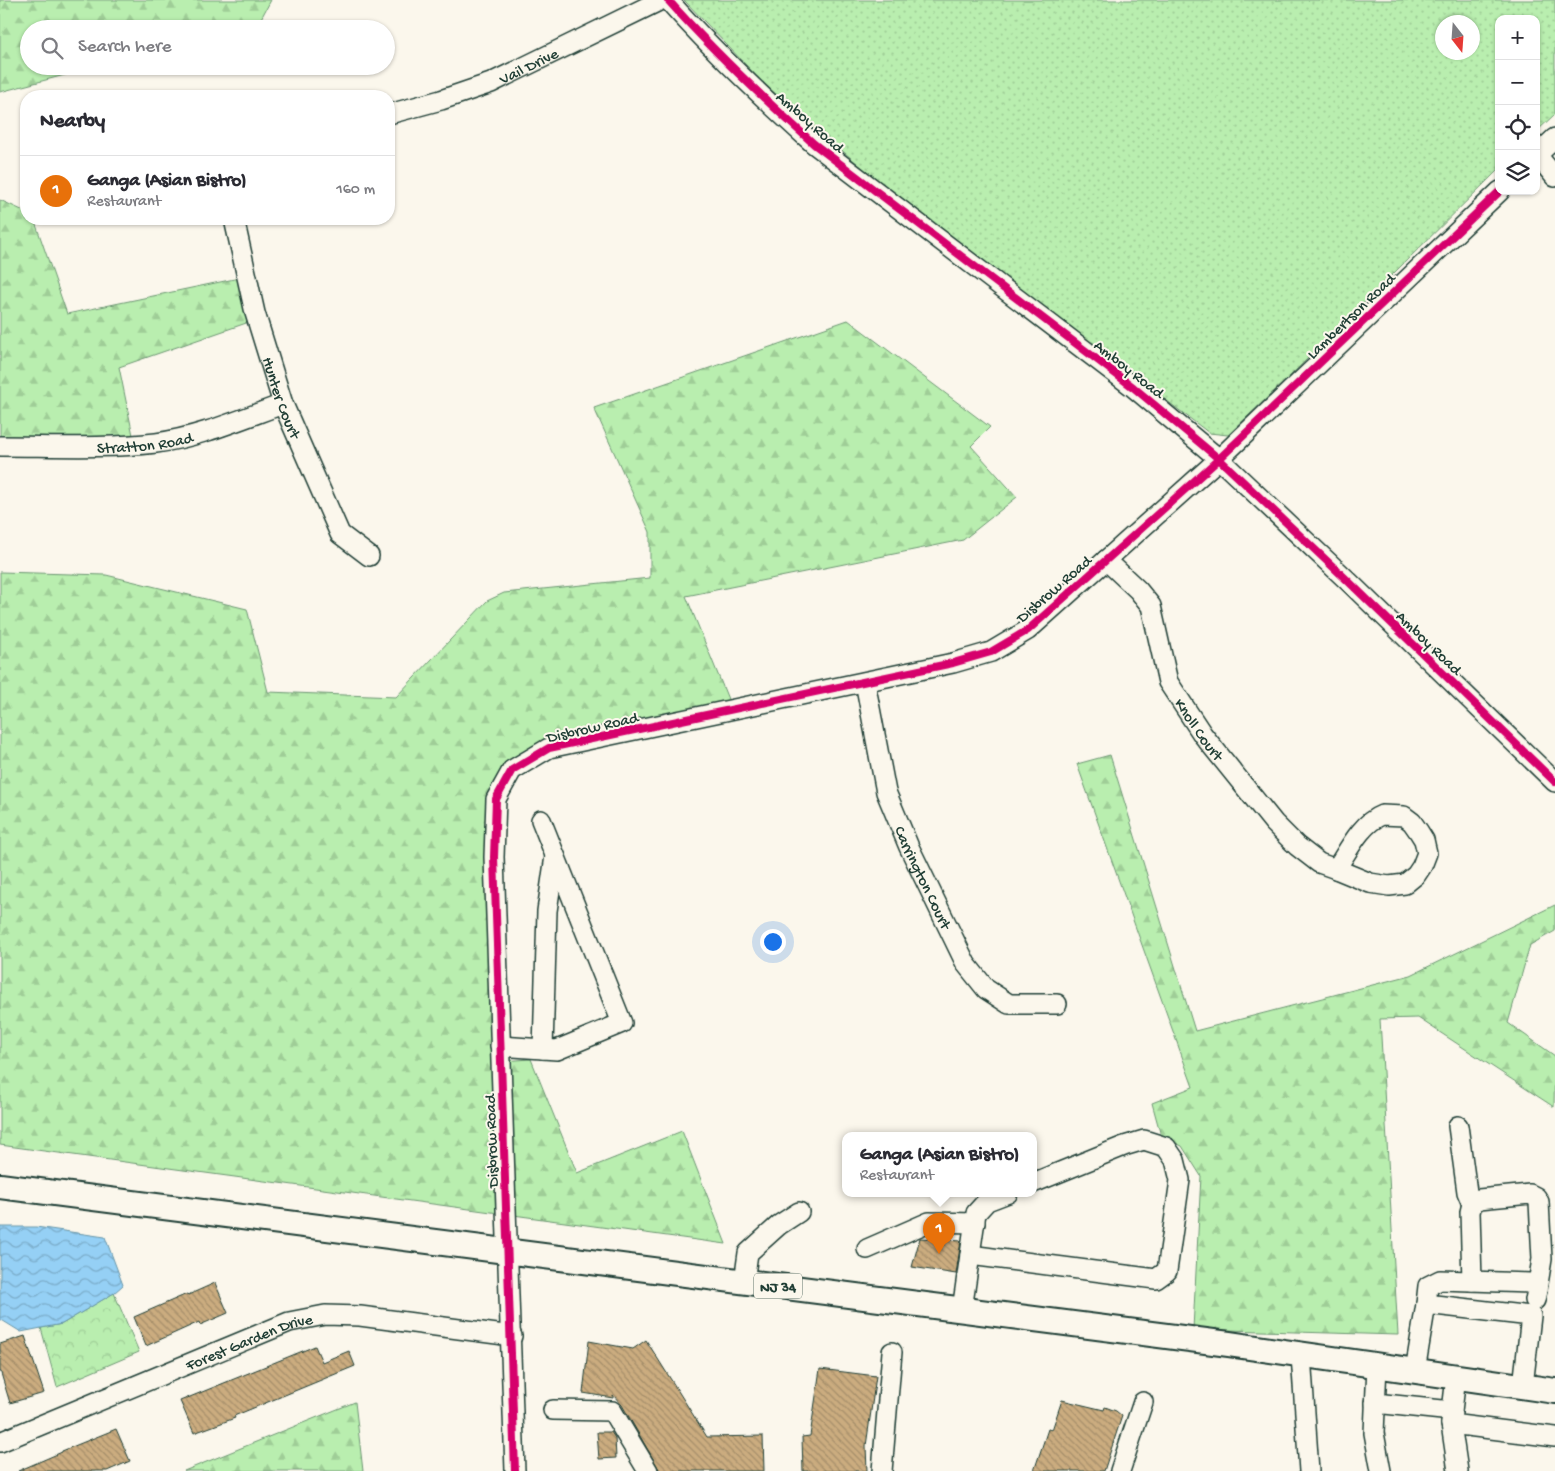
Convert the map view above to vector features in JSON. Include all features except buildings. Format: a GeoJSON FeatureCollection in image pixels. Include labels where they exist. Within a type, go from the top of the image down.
{"type":"FeatureCollection","features":[{"type":"Feature","properties":{"kind":"main road","name":"NJ 34"},"geometry":{"type":"LineString","coordinates":[[0,1186],[962,1310],[1376,1365],[1555,1391]]}},
{"type":"Feature","properties":{"kind":"street","name":"Vail Drive"},"geometry":{"type":"LineString","coordinates":[[395,112],[441,100],[491,83],[661,0]]}},
{"type":"Feature","properties":{"kind":"street","name":"Amboy Road"},"geometry":{"type":"LineString","coordinates":[[668,0],[701,38],[767,102],[814,144],[1133,387],[1219,459],[1555,782]]}},
{"type":"Feature","properties":{"kind":"street"},"geometry":{"type":"LineString","coordinates":[[1540,153],[1555,138]]}},
{"type":"Feature","properties":{"kind":"street"},"geometry":{"type":"LineString","coordinates":[[1540,160],[1555,178]]}},
{"type":"Feature","properties":{"kind":"street","name":"Lambertson Road"},"geometry":{"type":"LineString","coordinates":[[1219,459],[1496,195]]}},
{"type":"Feature","properties":{"kind":"street","name":"Hunter Court"},"geometry":{"type":"LineString","coordinates":[[235,225],[255,313],[283,404],[340,534],[369,556]]}},
{"type":"Feature","properties":{"kind":"street","name":"Stratton Road"},"geometry":{"type":"LineString","coordinates":[[0,446],[109,447],[157,442],[204,432],[283,404]]}},
{"type":"Feature","properties":{"kind":"street","name":"Disbrow Road"},"geometry":{"type":"LineString","coordinates":[[515,1471],[512,1336],[507,1251],[494,857],[496,799],[512,770],[549,748],[953,663],[991,652],[1028,630],[1219,459]]}},
{"type":"Feature","properties":{"kind":"street","name":"Knoll Court"},"geometry":{"type":"LineString","coordinates":[[1106,560],[1138,590],[1151,606],[1168,682],[1203,735],[1274,823],[1297,846],[1319,862],[1336,869],[1379,885],[1389,886],[1405,884],[1416,875],[1422,866],[1427,852],[1424,840],[1412,822],[1404,816],[1382,815],[1375,818],[1363,829],[1336,869]]}},
{"type":"Feature","properties":{"kind":"street","name":"Carrington Court"},"geometry":{"type":"LineString","coordinates":[[865,682],[886,792],[909,847],[966,964],[986,989],[1009,1004],[1057,1004]]}},
{"type":"Feature","properties":{"kind":"street"},"geometry":{"type":"LineString","coordinates":[[500,1046],[557,1050],[622,1023],[541,820]]}},
{"type":"Feature","properties":{"kind":"street"},"geometry":{"type":"LineString","coordinates":[[543,1049],[548,911],[555,856]]}},
{"type":"Feature","properties":{"kind":"street"},"geometry":{"type":"LineString","coordinates":[[1458,1126],[1467,1192],[1472,1204],[1470,1212],[1472,1281]]}},
{"type":"Feature","properties":{"kind":"street"},"geometry":{"type":"LineString","coordinates":[[970,1254],[1156,1279],[1167,1272],[1180,1180],[1175,1160],[1166,1147],[1144,1140],[1124,1146],[1037,1181]]}},
{"type":"Feature","properties":{"kind":"street"},"geometry":{"type":"LineString","coordinates":[[1472,1204],[1480,1199],[1530,1194],[1536,1197],[1539,1202],[1542,1258],[1531,1316],[1523,1386]]}},
{"type":"Feature","properties":{"kind":"street"},"geometry":{"type":"LineString","coordinates":[[962,1310],[976,1213],[987,1201],[998,1197]]}},
{"type":"Feature","properties":{"kind":"street"},"geometry":{"type":"LineString","coordinates":[[744,1282],[748,1254],[779,1225],[799,1212]]}},
{"type":"Feature","properties":{"kind":"street"},"geometry":{"type":"LineString","coordinates":[[867,1249],[929,1222],[975,1224]]}},
{"type":"Feature","properties":{"kind":"street"},"geometry":{"type":"LineString","coordinates":[[1415,1371],[1428,1286],[1440,1280],[1530,1283],[1537,1290]]}},
{"type":"Feature","properties":{"kind":"street"},"geometry":{"type":"LineString","coordinates":[[1426,1304],[1531,1316]]}},
{"type":"Feature","properties":{"kind":"street","name":"Forest Garden Drive"},"geometry":{"type":"LineString","coordinates":[[0,1442],[253,1336],[289,1322],[307,1318],[325,1315],[360,1316],[512,1336]]}},
{"type":"Feature","properties":{"kind":"street"},"geometry":{"type":"LineString","coordinates":[[882,1471],[892,1352]]}},
{"type":"Feature","properties":{"kind":"street"},"geometry":{"type":"LineString","coordinates":[[1301,1355],[1309,1471]]}},
{"type":"Feature","properties":{"kind":"street"},"geometry":{"type":"LineString","coordinates":[[1376,1365],[1374,1433],[1381,1471]]}},
{"type":"Feature","properties":{"kind":"street"},"geometry":{"type":"LineString","coordinates":[[1456,1377],[1451,1417],[1458,1471]]}},
{"type":"Feature","properties":{"kind":"street"},"geometry":{"type":"LineString","coordinates":[[1120,1471],[1143,1402]]}},
{"type":"Feature","properties":{"kind":"street"},"geometry":{"type":"LineString","coordinates":[[1375,1403],[1555,1437]]}},
{"type":"Feature","properties":{"kind":"street"},"geometry":{"type":"LineString","coordinates":[[553,1410],[612,1411],[648,1471]]}},
{"type":"Feature","properties":{"kind":"green space"},"geometry":{"type":"Polygon","coordinates":[[[0,0],[271,0],[260,20],[20,20],[20,75],[65,75],[0,92],[0,0]]]}},
{"type":"Feature","properties":{"kind":"green space"},"geometry":{"type":"Polygon","coordinates":[[[684,0],[1555,0],[1555,114],[1540,128],[1540,15],[1495,15],[1495,173],[1228,435],[1209,433],[865,170],[766,86],[684,0]]]}},
{"type":"Feature","properties":{"kind":"green space"},"geometry":{"type":"Polygon","coordinates":[[[0,200],[20,209],[20,225],[36,225],[67,314],[244,277],[255,320],[119,367],[136,450],[0,450],[0,200]]]}},
{"type":"Feature","properties":{"kind":"green space"},"geometry":{"type":"Polygon","coordinates":[[[848,320],[990,427],[971,446],[1017,497],[963,540],[686,596],[732,709],[516,765],[499,823],[502,1061],[531,1059],[577,1173],[682,1131],[726,1244],[0,1145],[0,572],[106,575],[247,609],[268,692],[396,697],[487,601],[504,593],[650,578],[650,532],[594,408],[848,320]]]}},
{"type":"Feature","properties":{"kind":"green space"},"geometry":{"type":"Polygon","coordinates":[[[1110,755],[1195,1031],[1411,975],[1555,905],[1555,931],[1530,945],[1508,1023],[1555,1056],[1554,1107],[1418,1018],[1380,1019],[1398,1335],[1193,1329],[1201,1176],[1182,1146],[1161,1136],[1152,1103],[1193,1087],[1077,764],[1110,755]]]}},
{"type":"Feature","properties":{"kind":"green space"},"geometry":{"type":"Polygon","coordinates":[[[114,1293],[139,1352],[57,1387],[41,1328],[62,1324],[114,1293]]]}},
{"type":"Feature","properties":{"kind":"green space"},"geometry":{"type":"Polygon","coordinates":[[[355,1402],[363,1471],[184,1471],[355,1402]]]}},
{"type":"Feature","properties":{"kind":"water"},"geometry":{"type":"Polygon","coordinates":[[[0,1227],[36,1227],[105,1237],[123,1285],[114,1293],[62,1324],[21,1332],[0,1319],[0,1227]]]}},
{"type":"Feature","properties":{"kind":"cycle path"},"geometry":{"type":"LineString","coordinates":[[668,0],[739,74],[814,144],[1133,387],[1219,459],[1555,782]]}},
{"type":"Feature","properties":{"kind":"cycle path"},"geometry":{"type":"LineString","coordinates":[[515,1471],[494,857],[496,799],[512,770],[549,748],[953,663],[991,652],[1028,630],[1219,459],[1496,195]]}},
{"type":"Feature","properties":{"kind":"place","name":"Ganga (Asian Bistro)"},"geometry":{"type":"Point","coordinates":[939,1254]}}]}
